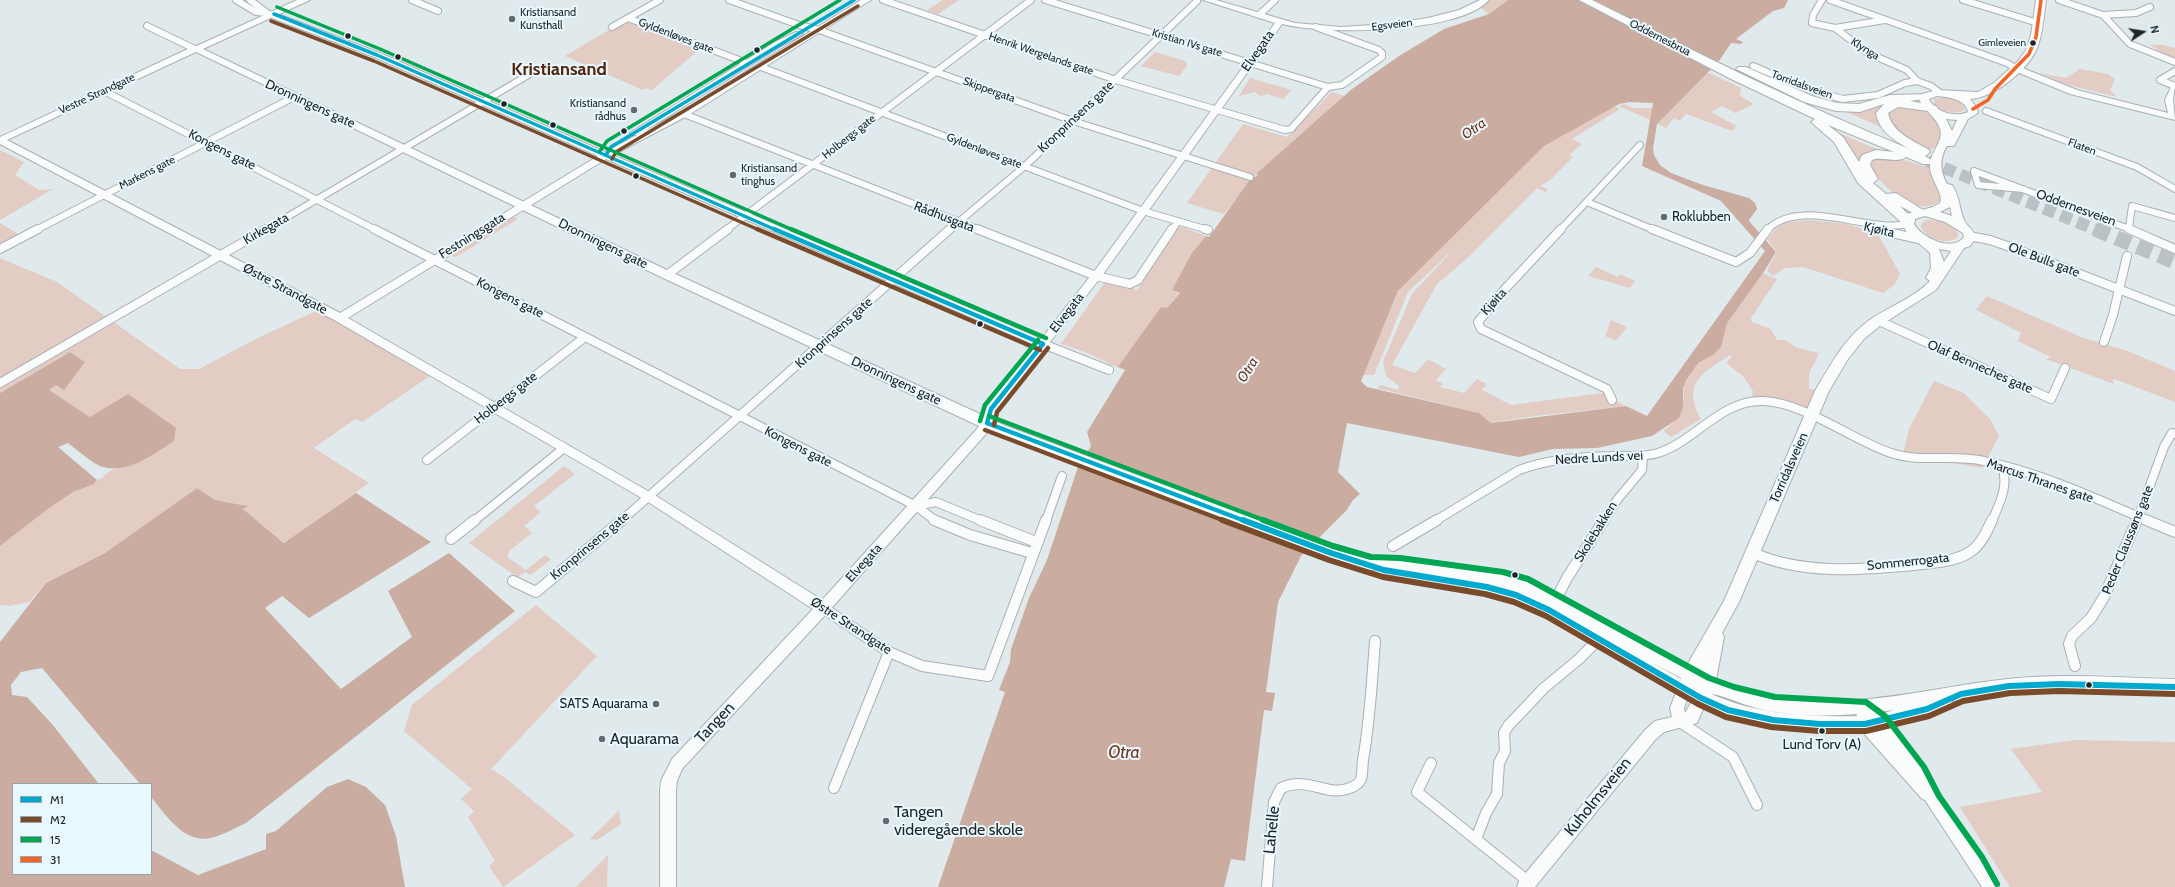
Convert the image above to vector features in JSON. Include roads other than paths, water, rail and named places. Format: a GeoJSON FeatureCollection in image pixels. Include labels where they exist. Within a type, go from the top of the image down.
{"type":"FeatureCollection","features":[{"type":"Feature","properties":{"kind":"highway","name":"Oddernesbrua"},"geometry":{"type":"LineString","coordinates":[[1584,0],[1743,71]]}},
{"type":"Feature","properties":{"kind":"highway","name":"Oddernesbrua"},"geometry":{"type":"LineString","coordinates":[[1607,0],[1743,71]]}},
{"type":"Feature","properties":{"kind":"highway"},"geometry":{"type":"LineString","coordinates":[[1743,71],[1808,99],[1836,107],[1860,108],[1890,99],[1926,96]]}},
{"type":"Feature","properties":{"kind":"highway"},"geometry":{"type":"LineString","coordinates":[[1743,71],[1828,120],[1928,158]]}},
{"type":"Feature","properties":{"kind":"highway"},"geometry":{"type":"LineString","coordinates":[[1743,71],[1832,134],[1843,146],[1863,180],[1908,223]]}},
{"type":"Feature","properties":{"kind":"highway"},"geometry":{"type":"LineString","coordinates":[[1928,158],[1889,129],[1883,121],[1882,113],[1887,107],[1898,104],[1912,104],[1934,111]]}},
{"type":"Feature","properties":{"kind":"highway"},"geometry":{"type":"LineString","coordinates":[[1925,213],[1902,204],[1887,193],[1875,183],[1864,165],[1866,158],[1876,154],[1928,158]]}},
{"type":"Feature","properties":{"kind":"main road","name":"Vestre Strandgate"},"geometry":{"type":"LineString","coordinates":[[270,14],[294,0]]}},
{"type":"Feature","properties":{"kind":"main road","name":"Vestre Strandgate"},"geometry":{"type":"LineString","coordinates":[[195,49],[270,14],[305,0]]}},
{"type":"Feature","properties":{"kind":"main road"},"geometry":{"type":"LineString","coordinates":[[1934,111],[1949,116],[1964,117],[1972,113],[1973,109],[1988,100],[1995,89],[2029,54],[2036,38],[2041,0]]}},
{"type":"Feature","properties":{"kind":"main road","name":"Dronningens gate"},"geometry":{"type":"LineString","coordinates":[[195,49],[294,98],[403,148],[667,275],[987,423],[1311,546],[1370,564],[1399,565],[1502,579],[1525,586],[1553,605]]}},
{"type":"Feature","properties":{"kind":"main road"},"geometry":{"type":"LineString","coordinates":[[1960,246],[1943,246],[1925,241],[1912,231],[1908,223],[1910,217],[1943,206],[1947,200],[1946,193],[1936,175],[1934,163],[1945,143],[1947,129],[1943,119],[1924,102],[1926,96],[1940,93],[1952,95],[1980,95],[1995,89]]}},
{"type":"Feature","properties":{"kind":"main road"},"geometry":{"type":"LineString","coordinates":[[1952,95],[1966,101],[1973,109]]}},
{"type":"Feature","properties":{"kind":"main road"},"geometry":{"type":"LineString","coordinates":[[1964,117],[1940,164],[1943,177],[1955,200],[1958,217],[1969,236]]}},
{"type":"Feature","properties":{"kind":"main road"},"geometry":{"type":"LineString","coordinates":[[1925,213],[1946,217],[1962,226]]}},
{"type":"Feature","properties":{"kind":"main road","name":"Torridalsveien"},"geometry":{"type":"LineString","coordinates":[[1877,320],[1931,288],[1942,275],[1960,246],[1965,244],[1969,236]]}},
{"type":"Feature","properties":{"kind":"main road","name":"Torridalsveien"},"geometry":{"type":"LineString","coordinates":[[1687,682],[1718,627],[1811,416],[1836,365],[1856,338],[1877,320],[1887,308],[1920,289],[1934,276],[1939,267],[1939,261],[1933,248],[1925,241]]}},
{"type":"Feature","properties":{"kind":"main road"},"geometry":{"type":"LineString","coordinates":[[1553,605],[1599,639],[1704,690],[1732,694],[1768,703],[1869,717],[1927,709],[1961,694],[2009,686],[2173,686]]}},
{"type":"Feature","properties":{"kind":"main road"},"geometry":{"type":"LineString","coordinates":[[1553,605],[1687,682]]}},
{"type":"Feature","properties":{"kind":"main road","name":"Torridalsveien"},"geometry":{"type":"LineString","coordinates":[[1704,690],[1718,627]]}},
{"type":"Feature","properties":{"kind":"street"},"geometry":{"type":"LineString","coordinates":[[236,0],[256,12],[270,14],[377,55],[893,281],[1108,370]]}},
{"type":"Feature","properties":{"kind":"street"},"geometry":{"type":"LineString","coordinates":[[250,0],[270,14]]}},
{"type":"Feature","properties":{"kind":"street"},"geometry":{"type":"LineString","coordinates":[[412,0],[438,11]]}},
{"type":"Feature","properties":{"kind":"street"},"geometry":{"type":"LineString","coordinates":[[612,28],[660,0]]}},
{"type":"Feature","properties":{"kind":"street","name":"Skippergata"},"geometry":{"type":"LineString","coordinates":[[729,0],[819,30],[1073,121],[1250,177]]}},
{"type":"Feature","properties":{"kind":"street","name":"Festningsgata"},"geometry":{"type":"LineString","coordinates":[[606,155],[611,147],[747,63],[854,0]]}},
{"type":"Feature","properties":{"kind":"street","name":"Festningsgata"},"geometry":{"type":"LineString","coordinates":[[340,318],[522,205],[606,155],[619,150],[684,114],[867,0]]}},
{"type":"Feature","properties":{"kind":"street","name":"Henrik Wergelands gate"},"geometry":{"type":"LineString","coordinates":[[884,0],[1116,80],[1219,111]]}},
{"type":"Feature","properties":{"kind":"street","name":"Holbergs gate"},"geometry":{"type":"LineString","coordinates":[[667,275],[935,71],[1031,0]]}},
{"type":"Feature","properties":{"kind":"street","name":"Kristian IVs gate"},"geometry":{"type":"LineString","coordinates":[[1045,0],[1328,87]]}},
{"type":"Feature","properties":{"kind":"street","name":"Egsveien"},"geometry":{"type":"LineString","coordinates":[[1207,0],[1295,25],[1373,28],[1407,24],[1466,12],[1485,0]]}},
{"type":"Feature","properties":{"kind":"street"},"geometry":{"type":"LineString","coordinates":[[1259,15],[1275,0]]}},
{"type":"Feature","properties":{"kind":"street","name":"Klynga"},"geometry":{"type":"LineString","coordinates":[[1822,0],[1813,15],[1812,23],[1835,28],[1868,53],[1910,72],[1916,80]]}},
{"type":"Feature","properties":{"kind":"street"},"geometry":{"type":"LineString","coordinates":[[1830,0],[2007,63],[2052,86],[2078,94],[2174,117]]}},
{"type":"Feature","properties":{"kind":"street"},"geometry":{"type":"LineString","coordinates":[[1963,0],[2038,23]]}},
{"type":"Feature","properties":{"kind":"street"},"geometry":{"type":"LineString","coordinates":[[2059,0],[2103,15],[2136,13],[2150,7]]}},
{"type":"Feature","properties":{"kind":"street","name":"Kronprinsens gate"},"geometry":{"type":"LineString","coordinates":[[513,581],[536,592],[649,497],[1024,166],[1116,80],[1160,35],[1197,1]]}},
{"type":"Feature","properties":{"kind":"street"},"geometry":{"type":"LineString","coordinates":[[2103,15],[2130,44],[2175,62]]}},
{"type":"Feature","properties":{"kind":"street","name":"Gyldenløves gate"},"geometry":{"type":"LineString","coordinates":[[628,18],[747,63]]}},
{"type":"Feature","properties":{"kind":"street"},"geometry":{"type":"LineString","coordinates":[[1835,28],[1886,20]]}},
{"type":"Feature","properties":{"kind":"street","name":"Elvegata"},"geometry":{"type":"LineString","coordinates":[[823,608],[916,506],[987,423],[991,409],[1096,276],[1183,156],[1219,111],[1280,21]]}},
{"type":"Feature","properties":{"kind":"street","name":"Dronningens gate"},"geometry":{"type":"LineString","coordinates":[[147,26],[195,49]]}},
{"type":"Feature","properties":{"kind":"street"},"geometry":{"type":"LineString","coordinates":[[1219,111],[1285,130],[1291,130],[1328,87],[1342,85],[1382,57],[1382,53],[1379,50],[1316,27]]}},
{"type":"Feature","properties":{"kind":"street","name":"Vestre Strandgate"},"geometry":{"type":"LineString","coordinates":[[0,140],[195,49]]}},
{"type":"Feature","properties":{"kind":"street","name":"Gyldenløves gate"},"geometry":{"type":"LineString","coordinates":[[761,67],[1144,211],[1208,230]]}},
{"type":"Feature","properties":{"kind":"street","name":"Torridalsveien"},"geometry":{"type":"LineString","coordinates":[[1743,71],[1843,99],[1876,96],[1908,81],[1916,80]]}},
{"type":"Feature","properties":{"kind":"street"},"geometry":{"type":"LineString","coordinates":[[2160,113],[2169,100],[2175,86],[2160,80],[2175,71]]}},
{"type":"Feature","properties":{"kind":"street","name":"Kirkegata"},"geometry":{"type":"LineString","coordinates":[[0,383],[112,320],[530,74]]}},
{"type":"Feature","properties":{"kind":"street"},"geometry":{"type":"LineString","coordinates":[[1916,80],[1930,85],[1940,93]]}},
{"type":"Feature","properties":{"kind":"street","name":"Kongens gate"},"geometry":{"type":"LineString","coordinates":[[104,91],[435,259],[739,417],[916,506],[924,515],[942,524],[1032,553]]}},
{"type":"Feature","properties":{"kind":"street","name":"Markens gate"},"geometry":{"type":"LineString","coordinates":[[0,249],[294,98]]}},
{"type":"Feature","properties":{"kind":"street"},"geometry":{"type":"LineString","coordinates":[[2169,100],[2174,117]]}},
{"type":"Feature","properties":{"kind":"street","name":"Flaten"},"geometry":{"type":"LineString","coordinates":[[1986,111],[2137,167],[2175,189]]}},
{"type":"Feature","properties":{"kind":"street","name":"Rådhusgata"},"geometry":{"type":"LineString","coordinates":[[684,114],[1096,276],[1130,284],[1138,280],[1178,221]]}},
{"type":"Feature","properties":{"kind":"street","name":"Østre Strandgate"},"geometry":{"type":"LineString","coordinates":[[0,140],[340,318],[495,406],[649,497],[889,652],[922,666],[988,676],[1036,542],[1062,476]]}},
{"type":"Feature","properties":{"kind":"street","name":"Kjøita"},"geometry":{"type":"LineString","coordinates":[[1612,400],[1608,389],[1478,326],[1479,319],[1640,144]]}},
{"type":"Feature","properties":{"kind":"street","name":"Oddernesveien"},"geometry":{"type":"LineString","coordinates":[[2024,189],[1978,185],[1974,171],[2024,189],[2129,228],[2175,249]]}},
{"type":"Feature","properties":{"kind":"street","name":"Kjøita"},"geometry":{"type":"LineString","coordinates":[[1587,202],[1733,261],[1743,260],[1763,235],[1775,224],[1792,217],[1812,216],[1833,218],[1886,227],[1899,227],[1908,223]]}},
{"type":"Feature","properties":{"kind":"street","name":"Oddernesveien"},"geometry":{"type":"LineString","coordinates":[[2129,228],[2132,206],[2175,218]]}},
{"type":"Feature","properties":{"kind":"street","name":"Kjøita"},"geometry":{"type":"LineString","coordinates":[[1833,218],[1925,241]]}},
{"type":"Feature","properties":{"kind":"street","name":"Ole Bulls gate"},"geometry":{"type":"LineString","coordinates":[[1969,236],[1995,242],[2175,311]]}},
{"type":"Feature","properties":{"kind":"street"},"geometry":{"type":"LineString","coordinates":[[2104,342],[2113,315],[2118,288],[2125,269],[2127,256]]}},
{"type":"Feature","properties":{"kind":"street","name":"Olaf Benneches gate"},"geometry":{"type":"LineString","coordinates":[[1877,320],[2051,398],[2065,371],[2065,368]]}},
{"type":"Feature","properties":{"kind":"street","name":"Holbergs gate"},"geometry":{"type":"LineString","coordinates":[[427,460],[585,337]]}},
{"type":"Feature","properties":{"kind":"street","name":"Nedre Lunds vei"},"geometry":{"type":"LineString","coordinates":[[1393,546],[1519,470],[1535,464],[1570,457],[1643,457],[1684,440],[1724,411],[1748,402],[1772,401],[1800,409],[1811,416]]}},
{"type":"Feature","properties":{"kind":"street","name":"Marcus Thranes gate"},"geometry":{"type":"LineString","coordinates":[[1811,416],[1869,444],[1900,456],[1916,458],[1972,458],[2002,466],[2044,480],[2138,516],[2175,532]]}},
{"type":"Feature","properties":{"kind":"street","name":"Peder Claussøns gate"},"geometry":{"type":"LineString","coordinates":[[2076,666],[2069,644],[2072,636],[2099,608],[2138,516],[2164,447],[2172,433],[2175,434]]}},
{"type":"Feature","properties":{"kind":"street"},"geometry":{"type":"LineString","coordinates":[[451,539],[564,448]]}},
{"type":"Feature","properties":{"kind":"street","name":"Skolebakken"},"geometry":{"type":"LineString","coordinates":[[1553,605],[1566,580],[1621,493],[1642,470],[1643,457]]}},
{"type":"Feature","properties":{"kind":"street","name":"Sommerrogata"},"geometry":{"type":"LineString","coordinates":[[1751,552],[1762,558],[1828,568],[1927,563],[1963,556],[1971,552],[1994,517],[2007,484],[2002,466]]}},
{"type":"Feature","properties":{"kind":"street"},"geometry":{"type":"LineString","coordinates":[[916,506],[936,502],[1036,542]]}},
{"type":"Feature","properties":{"kind":"street","name":"Tangen"},"geometry":{"type":"LineString","coordinates":[[668,887],[668,791],[669,781],[677,764],[823,608]]}},
{"type":"Feature","properties":{"kind":"street"},"geometry":{"type":"LineString","coordinates":[[1476,839],[1484,822],[1486,813],[1497,794],[1499,763],[1505,751],[1504,733],[1508,726],[1544,688],[1580,659],[1599,639]]}},
{"type":"Feature","properties":{"kind":"street","name":"Lahelle"},"geometry":{"type":"LineString","coordinates":[[1267,887],[1274,802],[1281,788],[1297,783],[1335,790],[1352,788],[1356,786],[1362,775],[1374,641]]}},
{"type":"Feature","properties":{"kind":"street"},"geometry":{"type":"LineString","coordinates":[[834,788],[889,652]]}},
{"type":"Feature","properties":{"kind":"street"},"geometry":{"type":"LineString","coordinates":[[1687,682],[1677,708],[1680,722],[1686,729],[1727,751],[1733,757],[1757,805]]}},
{"type":"Feature","properties":{"kind":"street","name":"Kuholmsveien"},"geometry":{"type":"LineString","coordinates":[[1527,885],[1650,735],[1660,726],[1671,722],[1680,722],[1692,718],[1704,690]]}},
{"type":"Feature","properties":{"kind":"street"},"geometry":{"type":"LineString","coordinates":[[1869,717],[1916,783],[1933,800],[1956,831],[1991,887]]}},
{"type":"Feature","properties":{"kind":"street"},"geometry":{"type":"LineString","coordinates":[[1432,763],[1417,792],[1476,839],[1527,885]]}},
{"type":"Feature","properties":{"kind":"water","name":"Otra"},"geometry":{"type":"Polygon","coordinates":[[[1508,0],[1788,0],[1784,8],[1773,11],[1736,39],[1743,42],[1741,44],[1731,43],[1719,61],[1657,124],[1653,148],[1654,155],[1660,165],[1671,173],[1703,185],[1749,198],[1755,203],[1757,209],[1749,220],[1750,222],[1776,252],[1727,323],[1721,347],[1714,354],[1698,363],[1686,380],[1683,388],[1683,407],[1679,418],[1652,436],[1597,448],[1553,449],[1519,457],[1347,423],[1338,472],[1360,494],[1353,500],[1346,511],[1301,556],[1278,602],[1266,692],[1275,693],[1272,711],[1264,710],[1245,861],[1231,859],[1224,887],[938,887],[1005,692],[999,690],[1010,662],[1011,649],[1029,598],[1047,560],[1078,467],[1091,446],[1087,432],[1125,370],[1118,367],[1161,307],[1167,308],[1180,293],[1172,290],[1192,253],[1206,236],[1209,237],[1249,181],[1258,175],[1256,174],[1352,89],[1399,56],[1444,29],[1489,14],[1508,0]],[[1629,102],[1619,104],[1544,146],[1398,291],[1361,381],[1367,387],[1479,413],[1491,423],[1626,406],[1647,416],[1765,251],[1721,201],[1642,166],[1653,103],[1629,102]]]}},
{"type":"Feature","properties":{"kind":"water"},"geometry":{"type":"Polygon","coordinates":[[[70,352],[85,362],[64,390],[56,385],[49,390],[90,417],[128,394],[176,428],[174,441],[141,462],[122,468],[99,466],[68,443],[58,447],[97,480],[94,484],[73,492],[48,509],[0,546],[0,393],[70,352]]]}},
{"type":"Feature","properties":{"kind":"water"},"geometry":{"type":"Polygon","coordinates":[[[197,488],[215,500],[248,506],[243,509],[284,543],[356,493],[431,542],[309,618],[282,596],[265,608],[341,689],[412,637],[388,591],[449,553],[515,611],[246,823],[211,838],[201,839],[192,837],[169,819],[152,798],[152,783],[139,783],[42,668],[21,672],[11,685],[12,695],[27,697],[52,724],[98,783],[12,783],[12,875],[152,875],[152,851],[198,875],[266,849],[266,834],[276,831],[327,787],[348,779],[366,787],[385,805],[396,836],[405,887],[0,887],[0,642],[46,583],[105,553],[197,488]]]}},
{"type":"Feature","properties":{"kind":"tunnel"},"geometry":{"type":"LineString","coordinates":[[1927,161],[2097,230]]}},
{"type":"Feature","properties":{"kind":"tunnel"},"geometry":{"type":"LineString","coordinates":[[2095,229],[2175,262]]}},
{"type":"Feature","properties":{"kind":"place","name":"Kristiansand Kunsthall"},"geometry":{"type":"Point","coordinates":[512,19]}},
{"type":"Feature","properties":{"kind":"place","name":"Gimleveien"},"geometry":{"type":"Point","coordinates":[2033,43]}},
{"type":"Feature","properties":{"kind":"place","name":"Kristiansand rådhus"},"geometry":{"type":"Point","coordinates":[634,110]}},
{"type":"Feature","properties":{"kind":"place","name":"Kristiansand tinghus"},"geometry":{"type":"Point","coordinates":[733,175]}},
{"type":"Feature","properties":{"kind":"place","name":"Roklubben"},"geometry":{"type":"Point","coordinates":[1664,217]}},
{"type":"Feature","properties":{"kind":"place","name":"SATS Aquarama"},"geometry":{"type":"Point","coordinates":[656,704]}},
{"type":"Feature","properties":{"kind":"place","name":"Lund Torv (A)"},"geometry":{"type":"Point","coordinates":[1822,731]}},
{"type":"Feature","properties":{"kind":"place","name":"Aquarama"},"geometry":{"type":"Point","coordinates":[602,739]}},
{"type":"Feature","properties":{"kind":"place","name":"Tangen videregående skole"},"geometry":{"type":"Point","coordinates":[886,821]}},
{"type":"Feature","properties":{"kind":"district","name":"Kristiansand"},"geometry":{"type":"Point","coordinates":[559,70]}}]}
